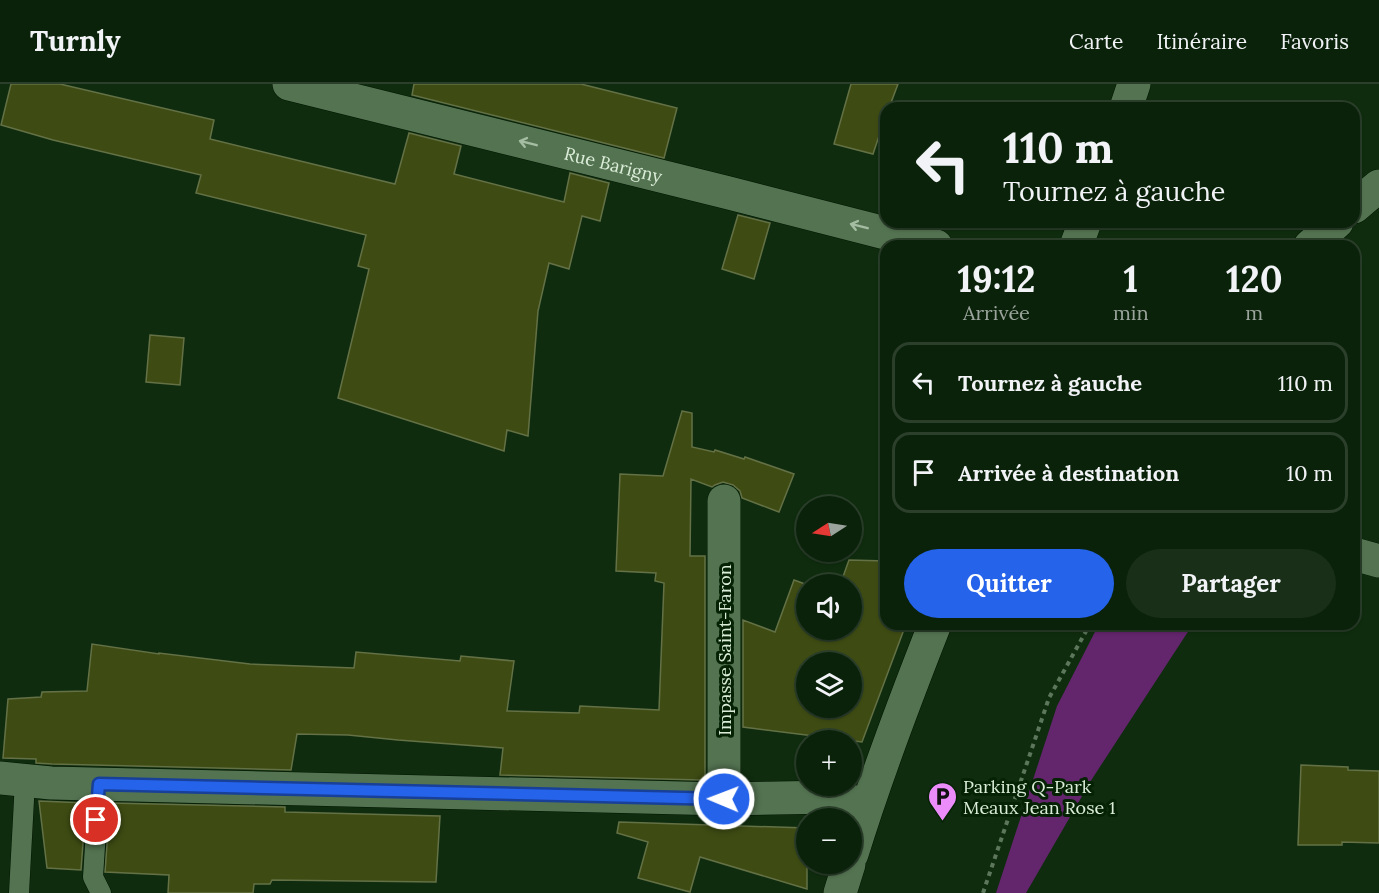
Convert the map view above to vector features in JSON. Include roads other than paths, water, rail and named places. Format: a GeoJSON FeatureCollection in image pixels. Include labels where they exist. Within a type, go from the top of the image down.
{"type":"FeatureCollection","features":[{"type":"Feature","properties":{"kind":"street","name":"Rue Barigny"},"geometry":{"type":"LineString","coordinates":[[289,84],[913,240]]}},
{"type":"Feature","properties":{"kind":"street"},"geometry":{"type":"LineString","coordinates":[[1128,102],[1134,84]]}},
{"type":"Feature","properties":{"kind":"street"},"geometry":{"type":"LineString","coordinates":[[1360,202],[1379,186]]}},
{"type":"Feature","properties":{"kind":"street"},"geometry":{"type":"LineString","coordinates":[[1317,240],[1330,228]]}},
{"type":"Feature","properties":{"kind":"street","name":"Impasse Saint-Faron"},"geometry":{"type":"LineString","coordinates":[[724,501],[724,799]]}},
{"type":"Feature","properties":{"kind":"street"},"geometry":{"type":"LineString","coordinates":[[1360,556],[1379,561]]}},
{"type":"Feature","properties":{"kind":"street"},"geometry":{"type":"LineString","coordinates":[[862,821],[892,733],[933,630]]}},
{"type":"Feature","properties":{"kind":"street"},"geometry":{"type":"LineString","coordinates":[[12,779],[51,783],[724,799],[835,797],[867,805]]}},
{"type":"Feature","properties":{"kind":"street"},"geometry":{"type":"LineString","coordinates":[[840,893],[846,874]]}},
{"type":"Feature","properties":{"kind":"lane"},"geometry":{"type":"LineString","coordinates":[[12,779],[19,893]]}},
{"type":"Feature","properties":{"kind":"lane"},"geometry":{"type":"LineString","coordinates":[[99,784],[93,877],[101,893]]}},
{"type":"Feature","properties":{"kind":"place","name":"Parking Q-Park Meaux Jean Rose 1"},"geometry":{"type":"Point","coordinates":[942,822]}}]}
